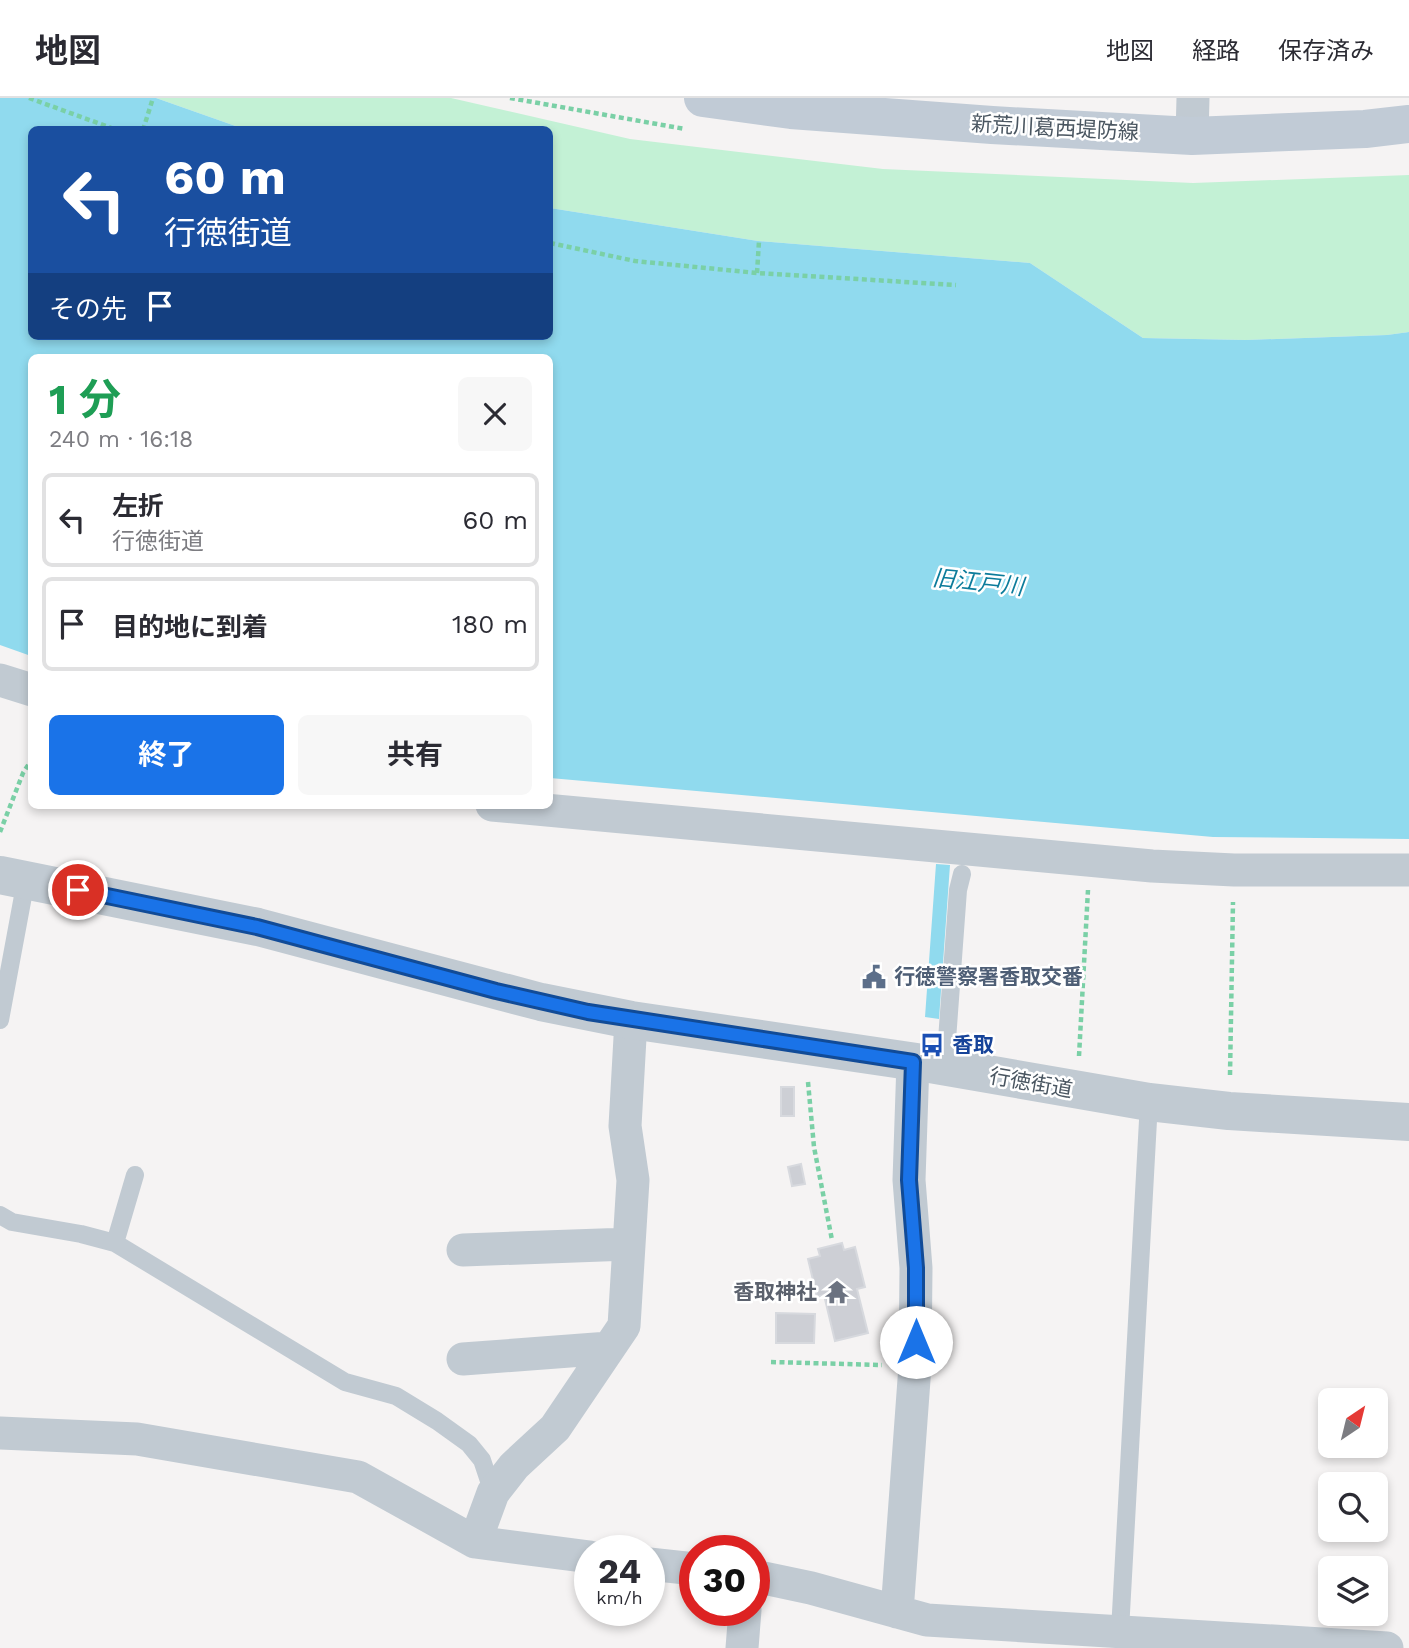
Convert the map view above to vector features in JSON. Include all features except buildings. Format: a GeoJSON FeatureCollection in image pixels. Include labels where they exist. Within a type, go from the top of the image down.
{"type":"FeatureCollection","features":[{"type":"Feature","properties":{"kind":"main road","name":"新荒川葛西堤防線"},"geometry":{"type":"LineString","coordinates":[[703,98],[791,110],[1192,136],[1365,129],[1409,124]]}},
{"type":"Feature","properties":{"kind":"street"},"geometry":{"type":"LineString","coordinates":[[1192,136],[1193,98]]}},
{"type":"Feature","properties":{"kind":"street"},"geometry":{"type":"LineString","coordinates":[[0,680],[28,689]]}},
{"type":"Feature","properties":{"kind":"street"},"geometry":{"type":"LineString","coordinates":[[538,809],[1089,862],[1234,870],[1409,870]]}},
{"type":"Feature","properties":{"kind":"street","name":"行徳街道"},"geometry":{"type":"LineString","coordinates":[[13,877],[257,927],[541,1002],[631,1020],[929,1064],[1149,1102],[1229,1111],[1409,1122]]}},
{"type":"Feature","properties":{"kind":"street"},"geometry":{"type":"LineString","coordinates":[[475,1542],[493,1493],[514,1466],[555,1427],[624,1326],[633,1180],[625,1126],[631,1020]]}},
{"type":"Feature","properties":{"kind":"street"},"geometry":{"type":"LineString","coordinates":[[897,1612],[915,1366],[916,1268],[909,1180],[929,1064]]}},
{"type":"Feature","properties":{"kind":"street"},"geometry":{"type":"LineString","coordinates":[[463,1250],[629,1244]]}},
{"type":"Feature","properties":{"kind":"street"},"geometry":{"type":"LineString","coordinates":[[463,1359],[609,1348]]}},
{"type":"Feature","properties":{"kind":"street"},"geometry":{"type":"LineString","coordinates":[[0,1433],[136,1439],[358,1478],[475,1542],[574,1555]]}},
{"type":"Feature","properties":{"kind":"street"},"geometry":{"type":"LineString","coordinates":[[770,1579],[1003,1637],[1119,1631],[1230,1643],[1387,1648]]}},
{"type":"Feature","properties":{"kind":"street"},"geometry":{"type":"LineString","coordinates":[[742,1648],[744,1626]]}},
{"type":"Feature","properties":{"kind":"lane"},"geometry":{"type":"LineString","coordinates":[[929,1064],[962,874]]}},
{"type":"Feature","properties":{"kind":"lane"},"geometry":{"type":"LineString","coordinates":[[0,1020],[13,877]]}},
{"type":"Feature","properties":{"kind":"lane"},"geometry":{"type":"LineString","coordinates":[[1119,1631],[1149,1102]]}},
{"type":"Feature","properties":{"kind":"lane"},"geometry":{"type":"LineString","coordinates":[[115,1242],[135,1175]]}},
{"type":"Feature","properties":{"kind":"lane"},"geometry":{"type":"LineString","coordinates":[[0,1215],[12,1222],[115,1242],[345,1382],[396,1396],[469,1444],[482,1460],[493,1493]]}},
{"type":"Feature","properties":{"kind":"path"},"geometry":{"type":"LineString","coordinates":[[29,98],[106,126]]}},
{"type":"Feature","properties":{"kind":"path"},"geometry":{"type":"LineString","coordinates":[[144,126],[153,98]]}},
{"type":"Feature","properties":{"kind":"path"},"geometry":{"type":"LineString","coordinates":[[757,273],[758,241]]}},
{"type":"Feature","properties":{"kind":"path"},"geometry":{"type":"LineString","coordinates":[[553,244],[635,261],[757,273],[956,285]]}},
{"type":"Feature","properties":{"kind":"path"},"geometry":{"type":"LineString","coordinates":[[0,832],[28,765]]}},
{"type":"Feature","properties":{"kind":"path"},"geometry":{"type":"LineString","coordinates":[[1076,1091],[1089,862]]}},
{"type":"Feature","properties":{"kind":"path"},"geometry":{"type":"LineString","coordinates":[[1229,1111],[1234,870]]}},
{"type":"Feature","properties":{"kind":"path"},"geometry":{"type":"LineString","coordinates":[[810,1046],[807,1076],[814,1147],[832,1240]]}},
{"type":"Feature","properties":{"kind":"path"},"geometry":{"type":"LineString","coordinates":[[771,1362],[915,1366]]}},
{"type":"Feature","properties":{"kind":"green space"},"geometry":{"type":"Polygon","coordinates":[[[156,98],[451,98],[630,139],[883,169],[1193,183],[1409,175],[1409,332],[1246,340],[1143,338],[1030,263],[758,241],[553,208],[553,126],[235,126],[156,98]]]}},
{"type":"Feature","properties":{"kind":"water","name":"旧江戸川"},"geometry":{"type":"Polygon","coordinates":[[[0,98],[156,98],[235,126],[28,126],[28,340],[553,340],[553,208],[758,241],[1030,263],[1143,338],[1246,340],[1409,332],[1409,839],[1213,837],[553,778],[553,354],[28,354],[28,655],[0,645],[0,98]]]}},
{"type":"Feature","properties":{"kind":"water"},"geometry":{"type":"Polygon","coordinates":[[[936,864],[950,865],[939,1019],[925,1017],[936,864]]]}},
{"type":"Feature","properties":{"kind":"place","name":"行徳警察署香取交番"},"geometry":{"type":"Point","coordinates":[874,977]}},
{"type":"Feature","properties":{"kind":"place","name":"香取"},"geometry":{"type":"Point","coordinates":[932,1045]}},
{"type":"Feature","properties":{"kind":"place","name":"香取神社"},"geometry":{"type":"Point","coordinates":[837,1292]}},
{"type":"Feature","properties":{"kind":"route"},"geometry":{"type":"LineString","coordinates":[[78,890],[257,927],[496,991],[588,1012],[913,1062],[909,1180],[916,1268],[916,1342]]}}]}
